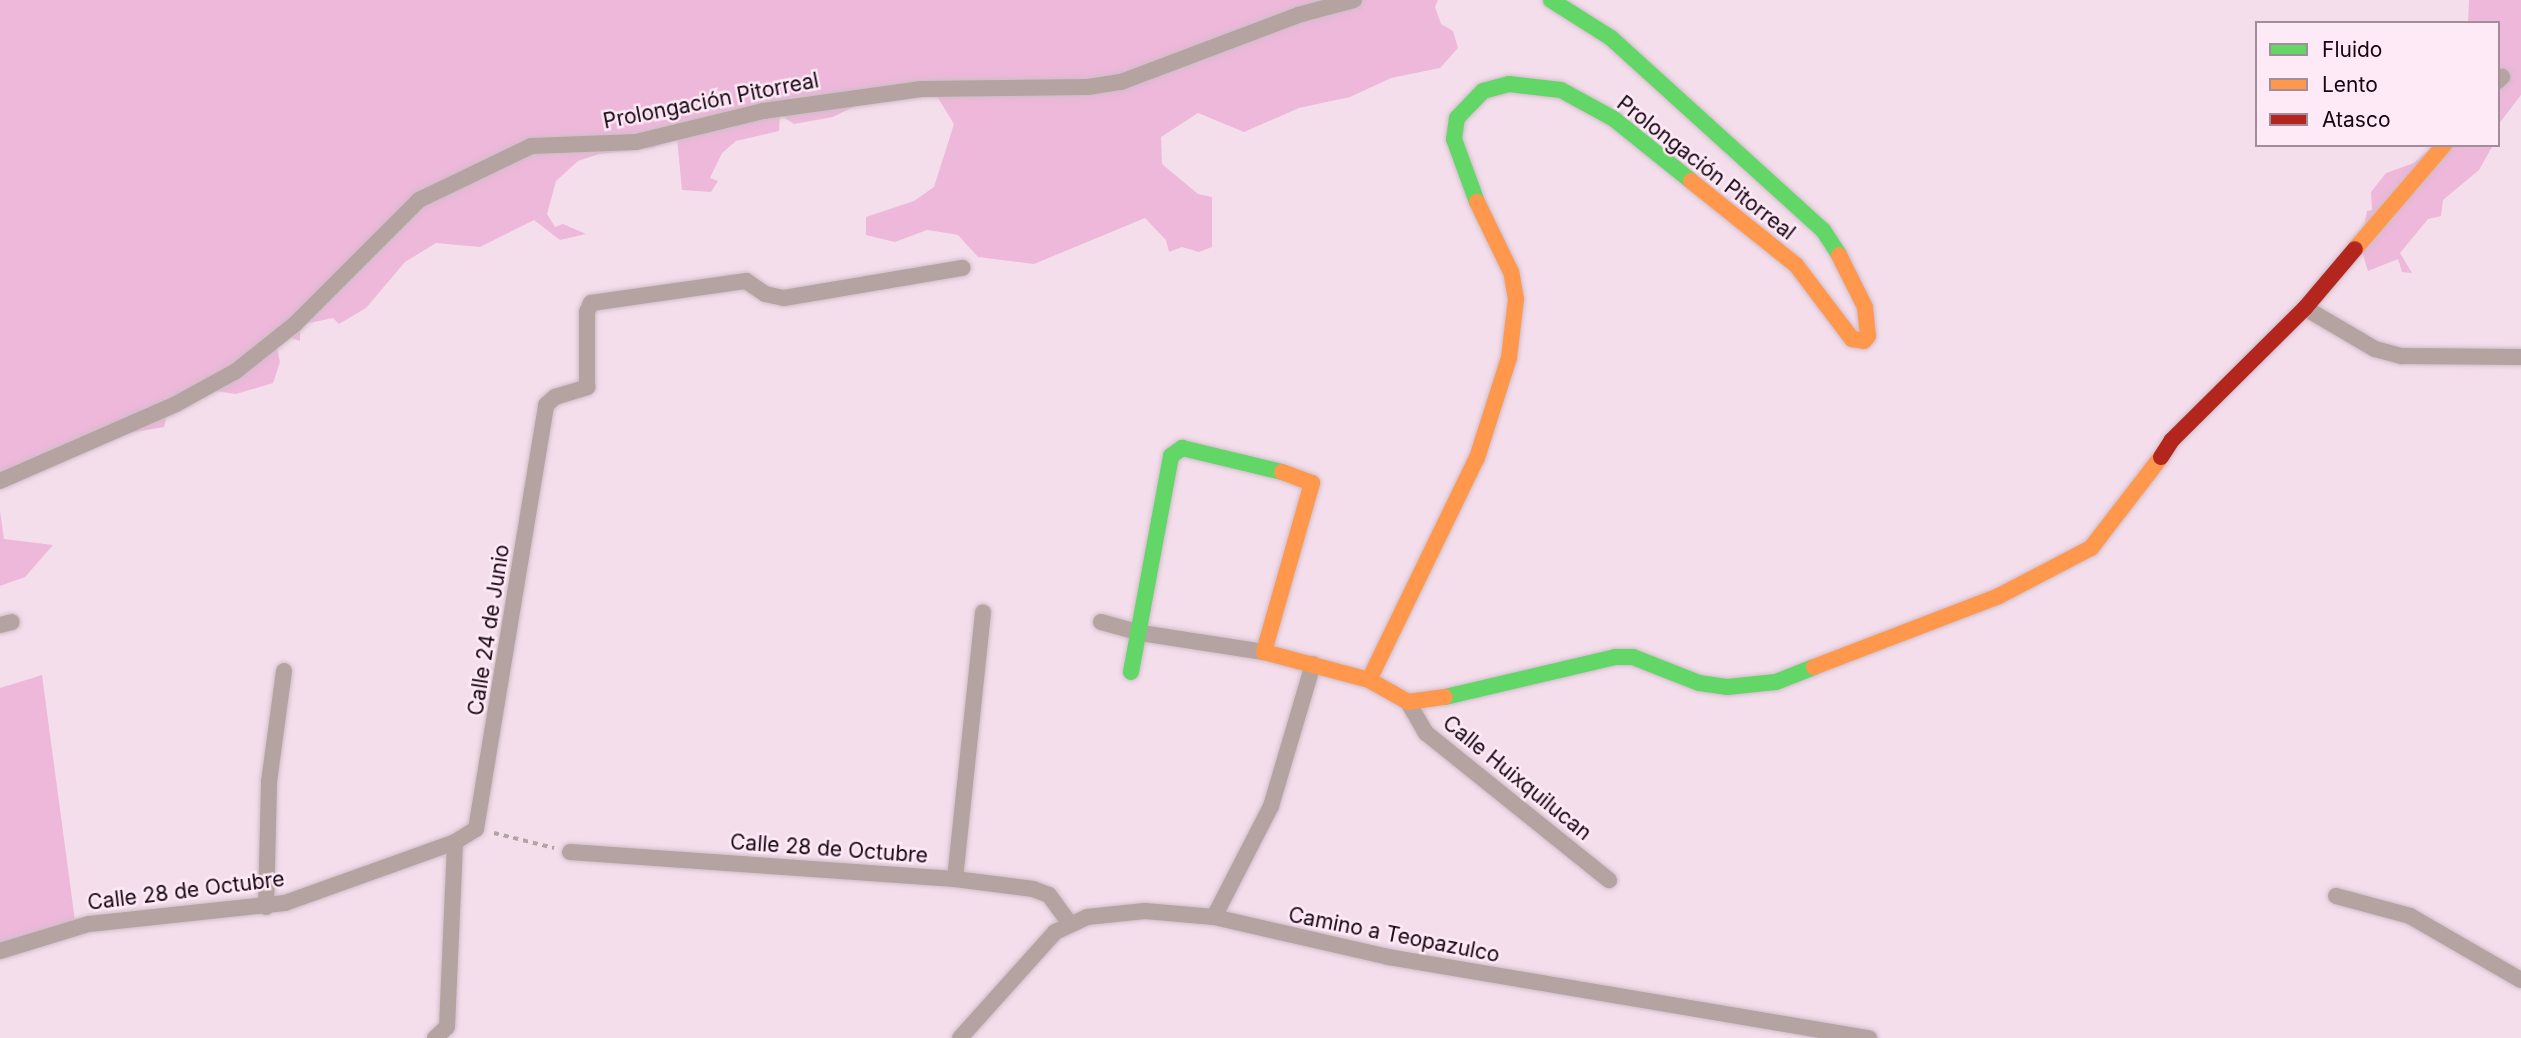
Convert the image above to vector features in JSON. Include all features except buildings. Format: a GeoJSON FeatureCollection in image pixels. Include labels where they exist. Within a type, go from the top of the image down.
{"type":"FeatureCollection","features":[{"type":"Feature","properties":{"kind":"street","name":"Prolongación Pitorreal"},"geometry":{"type":"LineString","coordinates":[[0,481],[176,404],[236,371],[295,324],[419,200],[531,146],[636,142],[763,111],[921,89],[1088,87],[1121,82],[1298,15],[1354,0]]}},
{"type":"Feature","properties":{"kind":"street","name":"Prolongación Pitorreal"},"geometry":{"type":"LineString","coordinates":[[1369,680],[1477,458],[1509,358],[1516,299],[1511,272],[1466,180],[1454,139],[1457,118],[1483,91],[1509,84],[1537,85],[1561,90],[1614,119],[1796,265],[1852,339],[1864,341],[1868,336],[1865,307],[1854,277],[1823,230],[1637,60],[1551,0]]}},
{"type":"Feature","properties":{"kind":"street"},"geometry":{"type":"LineString","coordinates":[[1101,622],[1141,633],[1265,647],[1369,680],[1408,702],[1474,693],[1615,657],[1633,657],[1699,683],[1727,687],[1776,682],[1999,596],[2091,548],[2134,497],[2172,440],[2305,308],[2442,147]]}},
{"type":"Feature","properties":{"kind":"street","name":"Calle 24 de Junio"},"geometry":{"type":"LineString","coordinates":[[476,829],[544,412],[555,397],[587,387],[587,312],[591,303],[746,281],[765,294],[784,298],[962,268]]}},
{"type":"Feature","properties":{"kind":"street"},"geometry":{"type":"LineString","coordinates":[[2305,308],[2375,349],[2402,356],[2521,357]]}},
{"type":"Feature","properties":{"kind":"street"},"geometry":{"type":"LineString","coordinates":[[1131,672],[1141,633],[1171,456],[1189,449],[1303,477],[1312,483],[1265,647]]}},
{"type":"Feature","properties":{"kind":"street"},"geometry":{"type":"LineString","coordinates":[[955,879],[983,612]]}},
{"type":"Feature","properties":{"kind":"street"},"geometry":{"type":"LineString","coordinates":[[1214,917],[1270,806],[1313,664]]}},
{"type":"Feature","properties":{"kind":"street"},"geometry":{"type":"LineString","coordinates":[[266,907],[269,782],[284,671]]}},
{"type":"Feature","properties":{"kind":"street","name":"Calle Huixquilucan"},"geometry":{"type":"LineString","coordinates":[[1408,702],[1426,733],[1609,880]]}},
{"type":"Feature","properties":{"kind":"street"},"geometry":{"type":"LineString","coordinates":[[435,1038],[447,1027],[455,842],[476,829]]}},
{"type":"Feature","properties":{"kind":"street","name":"Calle 28 de Octubre"},"geometry":{"type":"LineString","coordinates":[[0,951],[89,924],[266,907],[455,842]]}},
{"type":"Feature","properties":{"kind":"street","name":"Calle 28 de Octubre"},"geometry":{"type":"LineString","coordinates":[[570,852],[955,879],[1049,895],[1069,923]]}},
{"type":"Feature","properties":{"kind":"street"},"geometry":{"type":"LineString","coordinates":[[2336,896],[2410,916],[2521,980]]}},
{"type":"Feature","properties":{"kind":"street","name":"Camino a Teopazulco"},"geometry":{"type":"LineString","coordinates":[[1069,923],[1145,911],[1214,917],[1388,957],[1869,1038]]}},
{"type":"Feature","properties":{"kind":"street"},"geometry":{"type":"LineString","coordinates":[[960,1038],[1013,974],[1069,923]]}},
{"type":"Feature","properties":{"kind":"path"},"geometry":{"type":"LineString","coordinates":[[476,829],[570,852]]}},
{"type":"Feature","properties":{"kind":"shaded area"},"geometry":{"type":"Polygon","coordinates":[[[0,0],[1438,0],[1435,7],[1441,24],[1453,31],[1458,48],[1440,68],[1391,78],[1350,97],[1299,108],[1244,132],[1198,113],[1161,137],[1162,164],[1198,194],[1212,197],[1212,247],[1199,252],[1182,247],[1169,252],[1166,240],[1145,218],[1034,264],[978,257],[958,235],[947,233],[927,230],[895,242],[866,235],[866,217],[914,201],[934,187],[954,124],[938,98],[925,95],[871,98],[833,117],[794,124],[780,115],[779,131],[736,141],[722,153],[710,178],[718,181],[711,192],[682,190],[677,138],[653,148],[599,154],[578,161],[556,181],[547,214],[555,227],[563,224],[586,234],[560,240],[534,220],[480,247],[436,243],[405,262],[366,308],[339,324],[333,318],[300,325],[300,341],[285,336],[277,348],[280,362],[273,383],[236,394],[215,391],[171,400],[164,427],[71,443],[0,474],[0,0]]]}},
{"type":"Feature","properties":{"kind":"shaded area"},"geometry":{"type":"Polygon","coordinates":[[[2469,0],[2521,0],[2521,95],[2500,122],[2500,21],[2468,21],[2469,0]]]}},
{"type":"Feature","properties":{"kind":"shaded area"},"geometry":{"type":"Polygon","coordinates":[[[2432,147],[2492,147],[2479,170],[2443,200],[2441,216],[2428,219],[2400,253],[2412,273],[2402,272],[2398,259],[2368,271],[2360,245],[2367,211],[2372,210],[2371,192],[2386,173],[2414,163],[2432,147]]]}},
{"type":"Feature","properties":{"kind":"shaded area"},"geometry":{"type":"Polygon","coordinates":[[[0,511],[4,539],[53,545],[25,577],[0,586],[0,511]]]}},
{"type":"Feature","properties":{"kind":"shaded area"},"geometry":{"type":"Polygon","coordinates":[[[42,675],[75,921],[0,944],[0,688],[42,675]]]}},
{"type":"Feature","properties":{"kind":"traffic: fast"},"geometry":{"type":"LineString","coordinates":[[1551,0],[1611,38],[1823,230],[1839,255]]}},
{"type":"Feature","properties":{"kind":"traffic: fast"},"geometry":{"type":"LineString","coordinates":[[1477,202],[1454,139],[1457,118],[1483,91],[1509,84],[1561,90],[1614,119],[1691,181]]}},
{"type":"Feature","properties":{"kind":"traffic: fast"},"geometry":{"type":"LineString","coordinates":[[1131,672],[1171,456],[1182,448],[1282,472]]}},
{"type":"Feature","properties":{"kind":"traffic: fast"},"geometry":{"type":"LineString","coordinates":[[1445,697],[1615,657],[1633,657],[1699,683],[1727,687],[1776,682],[1814,667]]}},
{"type":"Feature","properties":{"kind":"traffic: slow"},"geometry":{"type":"LineString","coordinates":[[2355,249],[2442,147]]}},
{"type":"Feature","properties":{"kind":"traffic: slow"},"geometry":{"type":"LineString","coordinates":[[1691,181],[1796,265],[1852,339],[1864,341],[1868,336],[1865,307],[1839,255]]}},
{"type":"Feature","properties":{"kind":"traffic: slow"},"geometry":{"type":"LineString","coordinates":[[1369,680],[1477,458],[1509,358],[1516,299],[1511,272],[1477,202]]}},
{"type":"Feature","properties":{"kind":"traffic: slow"},"geometry":{"type":"LineString","coordinates":[[1814,667],[1999,596],[2091,548],[2161,457]]}},
{"type":"Feature","properties":{"kind":"traffic: slow"},"geometry":{"type":"LineString","coordinates":[[1282,472],[1312,483],[1264,652],[1369,680],[1408,702],[1445,697]]}},
{"type":"Feature","properties":{"kind":"traffic: jam"},"geometry":{"type":"LineString","coordinates":[[2161,457],[2172,440],[2305,308],[2355,249]]}}]}
